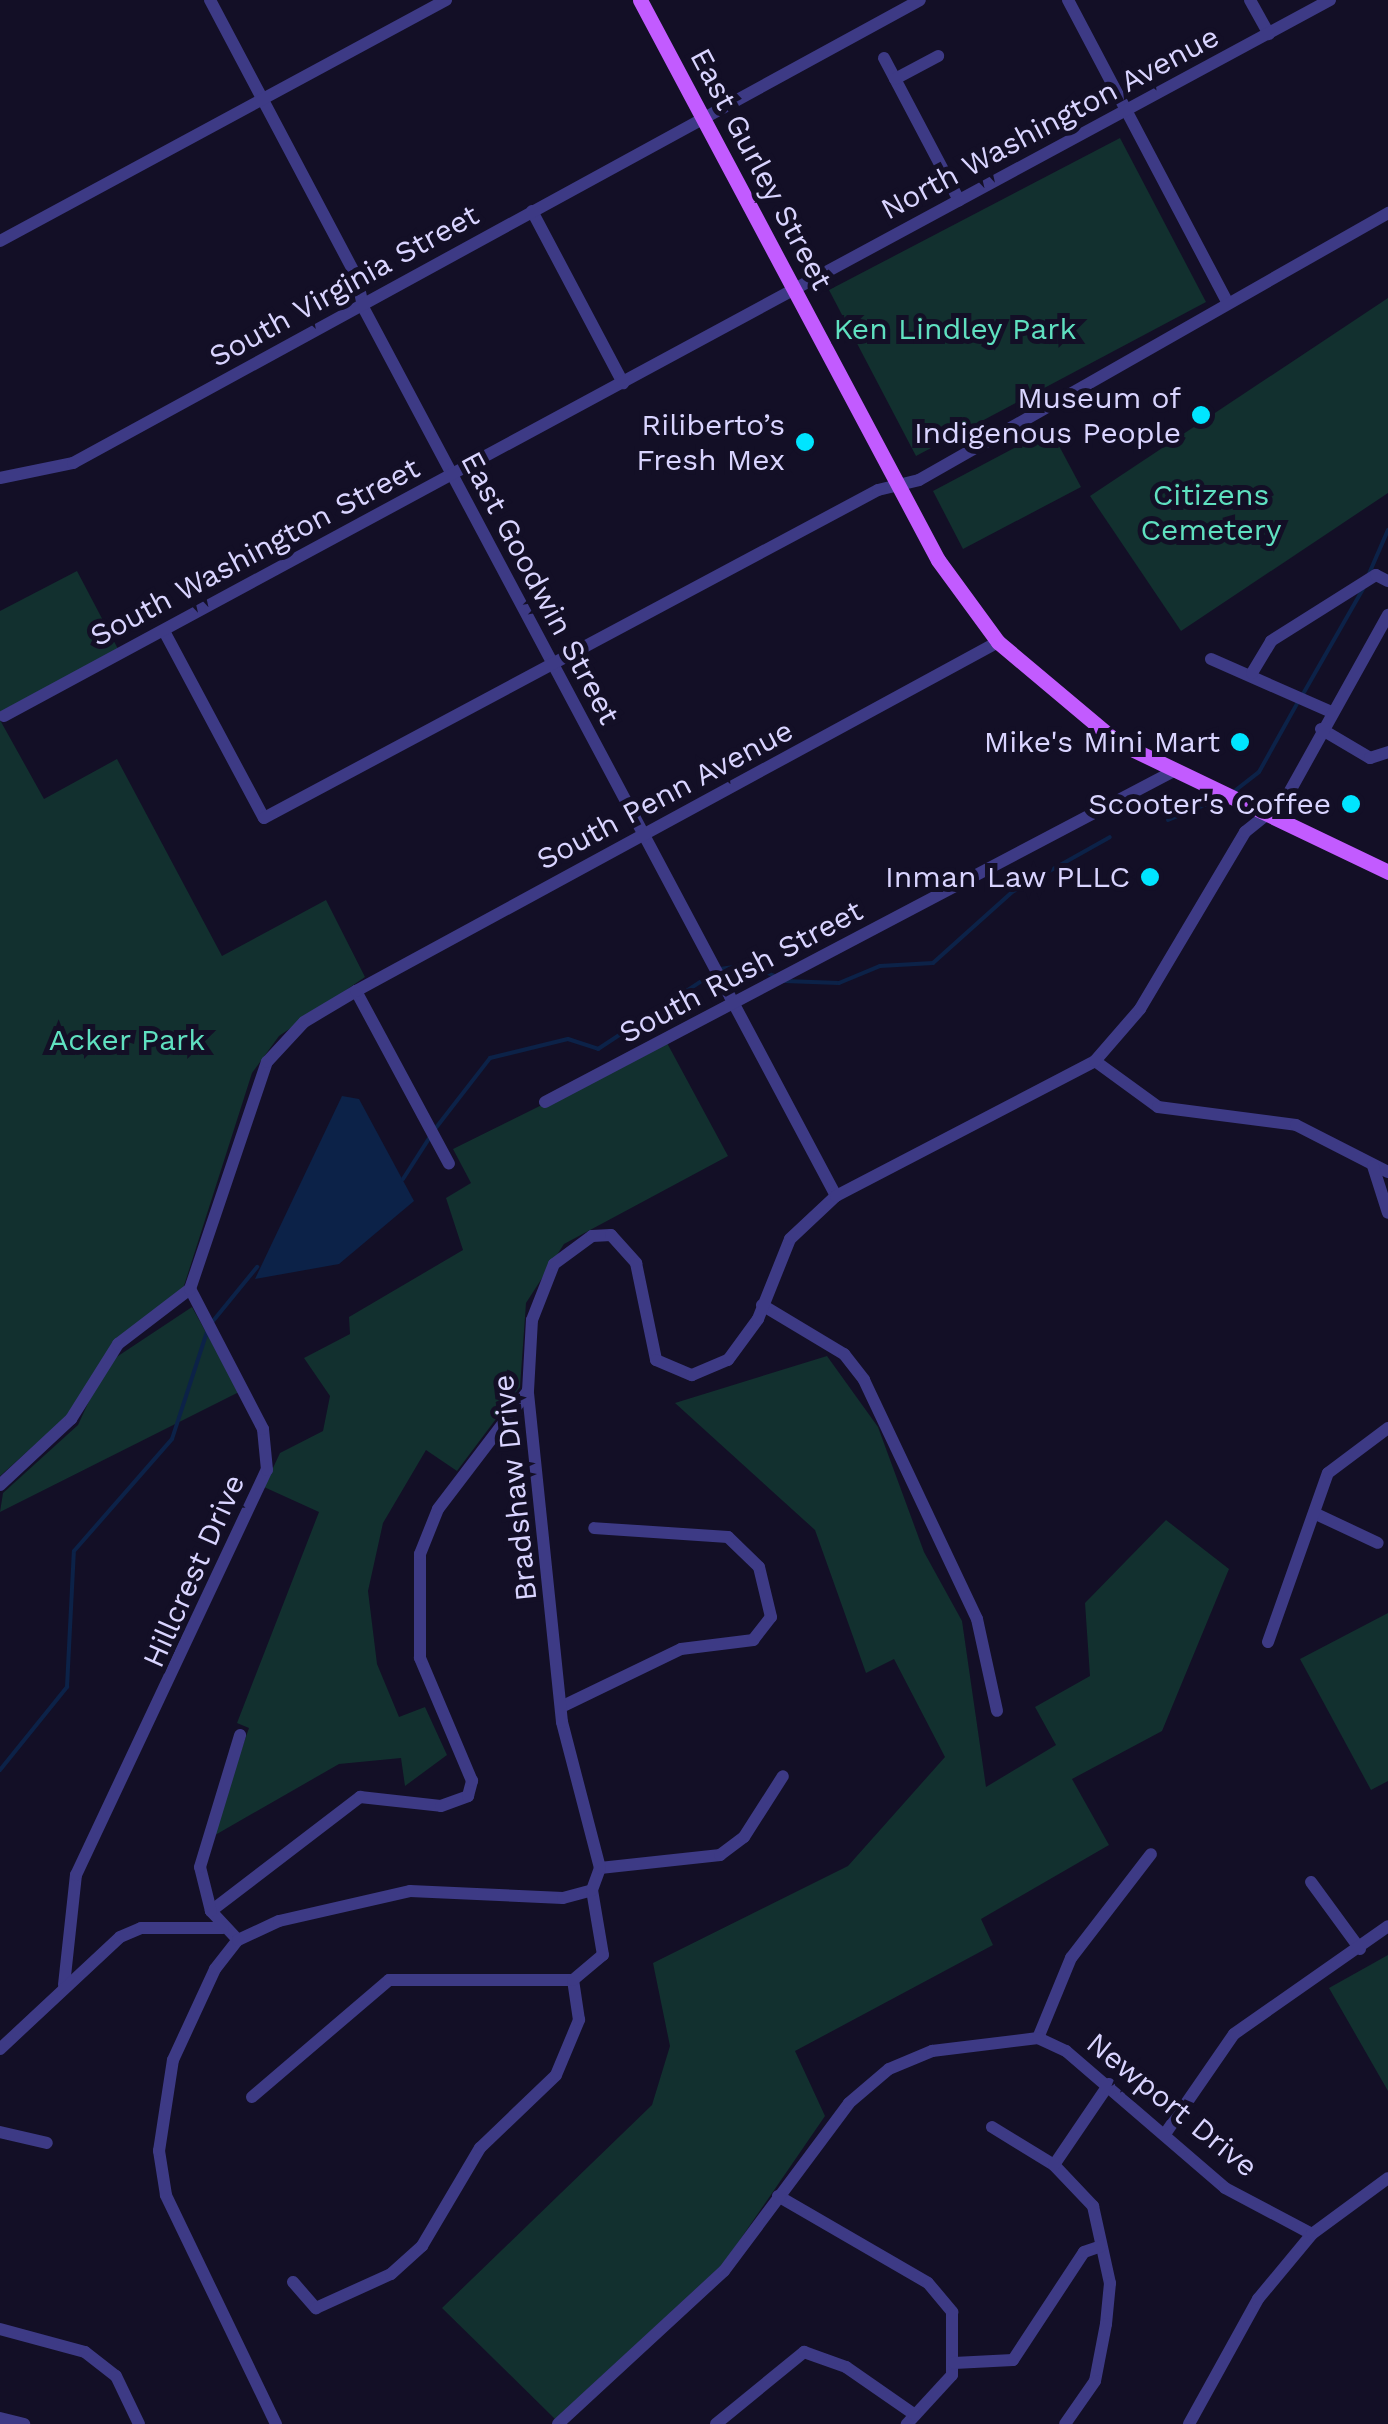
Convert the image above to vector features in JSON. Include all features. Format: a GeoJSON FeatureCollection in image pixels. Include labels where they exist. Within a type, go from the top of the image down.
{"type":"FeatureCollection","features":[{"type":"Feature","properties":{"kind":"main road","name":"East Gurley Street"},"geometry":{"type":"LineString","coordinates":[[640,0],[896,484],[998,642],[1074,713],[1172,772],[1388,872]]}},
{"type":"Feature","properties":{"kind":"street","name":"East Goodwin Street"},"geometry":{"type":"LineString","coordinates":[[210,0],[357,278],[363,307],[836,1196]]}},
{"type":"Feature","properties":{"kind":"street"},"geometry":{"type":"LineString","coordinates":[[0,241],[446,0]]}},
{"type":"Feature","properties":{"kind":"street","name":"South Virginia Street"},"geometry":{"type":"LineString","coordinates":[[0,478],[73,463],[363,307],[701,114],[920,0]]}},
{"type":"Feature","properties":{"kind":"street"},"geometry":{"type":"LineString","coordinates":[[1068,0],[1226,300]]}},
{"type":"Feature","properties":{"kind":"street"},"geometry":{"type":"LineString","coordinates":[[1250,0],[1269,34]]}},
{"type":"Feature","properties":{"kind":"street","name":"North Washington Avenue"},"geometry":{"type":"LineString","coordinates":[[794,290],[1330,0]]}},
{"type":"Feature","properties":{"kind":"street"},"geometry":{"type":"LineString","coordinates":[[895,78],[938,56]]}},
{"type":"Feature","properties":{"kind":"street"},"geometry":{"type":"LineString","coordinates":[[884,58],[959,200]]}},
{"type":"Feature","properties":{"kind":"street"},"geometry":{"type":"LineString","coordinates":[[532,211],[623,384]]}},
{"type":"Feature","properties":{"kind":"street"},"geometry":{"type":"LineString","coordinates":[[164,631],[264,818],[896,484],[920,480],[1195,328],[1226,300],[1388,213]]}},
{"type":"Feature","properties":{"kind":"street","name":"South Washington Street"},"geometry":{"type":"LineString","coordinates":[[4,716],[794,290]]}},
{"type":"Feature","properties":{"kind":"street"},"geometry":{"type":"LineString","coordinates":[[1252,673],[1271,641],[1376,575],[1388,581]]}},
{"type":"Feature","properties":{"kind":"street","name":"Bradshaw Drive"},"geometry":{"type":"LineString","coordinates":[[600,1868],[561,1707],[528,1390],[544,1284],[592,1236],[626,1246],[646,1334],[672,1373],[728,1360],[762,1305],[790,1239],[836,1196],[1095,1061],[1140,1009],[1263,816],[1285,800],[1388,614]]}},
{"type":"Feature","properties":{"kind":"street","name":"South Penn Avenue"},"geometry":{"type":"LineString","coordinates":[[356,990],[998,642]]}},
{"type":"Feature","properties":{"kind":"street"},"geometry":{"type":"LineString","coordinates":[[1211,659],[1252,673],[1331,712]]}},
{"type":"Feature","properties":{"kind":"street"},"geometry":{"type":"LineString","coordinates":[[1321,730],[1370,758],[1388,752]]}},
{"type":"Feature","properties":{"kind":"street","name":"South Rush Street"},"geometry":{"type":"LineString","coordinates":[[545,1102],[1172,772]]}},
{"type":"Feature","properties":{"kind":"street"},"geometry":{"type":"LineString","coordinates":[[0,1485],[72,1420],[118,1344],[190,1289],[267,1062],[304,1022],[356,990],[449,1164]]}},
{"type":"Feature","properties":{"kind":"street"},"geometry":{"type":"LineString","coordinates":[[1095,1061],[1158,1106],[1265,1116],[1388,1172]]}},
{"type":"Feature","properties":{"kind":"street"},"geometry":{"type":"LineString","coordinates":[[1372,1166],[1388,1213]]}},
{"type":"Feature","properties":{"kind":"street","name":"Hillcrest Drive"},"geometry":{"type":"LineString","coordinates":[[64,1985],[76,1875],[267,1470],[263,1429],[190,1289]]}},
{"type":"Feature","properties":{"kind":"street"},"geometry":{"type":"LineString","coordinates":[[762,1305],[844,1354],[864,1380],[977,1619],[998,1711]]}},
{"type":"Feature","properties":{"kind":"street"},"geometry":{"type":"LineString","coordinates":[[211,1911],[360,1798],[441,1806],[468,1796],[472,1781],[420,1658],[418,1567],[438,1509],[528,1390]]}},
{"type":"Feature","properties":{"kind":"street"},"geometry":{"type":"LineString","coordinates":[[1268,1642],[1328,1472],[1388,1428]]}},
{"type":"Feature","properties":{"kind":"street"},"geometry":{"type":"LineString","coordinates":[[1316,1514],[1378,1543]]}},
{"type":"Feature","properties":{"kind":"street"},"geometry":{"type":"LineString","coordinates":[[561,1707],[682,1650],[752,1640],[772,1617],[759,1566],[728,1537],[594,1528]]}},
{"type":"Feature","properties":{"kind":"street"},"geometry":{"type":"LineString","coordinates":[[238,1940],[211,1911],[200,1867],[240,1735]]}},
{"type":"Feature","properties":{"kind":"street"},"geometry":{"type":"LineString","coordinates":[[252,2097],[389,1980],[574,1980],[603,1955],[592,1890],[600,1868],[720,1856],[744,1837],[784,1776]]}},
{"type":"Feature","properties":{"kind":"street"},"geometry":{"type":"LineString","coordinates":[[1038,2038],[1070,1958],[1150,1854]]}},
{"type":"Feature","properties":{"kind":"street"},"geometry":{"type":"LineString","coordinates":[[1311,1882],[1360,1949]]}},
{"type":"Feature","properties":{"kind":"street"},"geometry":{"type":"LineString","coordinates":[[276,2424],[166,2195],[159,2151],[173,2060],[238,1940],[279,1921],[410,1892],[563,1898],[592,1890]]}},
{"type":"Feature","properties":{"kind":"street"},"geometry":{"type":"LineString","coordinates":[[1165,2134],[1234,2034],[1388,1926]]}},
{"type":"Feature","properties":{"kind":"street"},"geometry":{"type":"LineString","coordinates":[[0,2049],[64,1985],[140,1928],[223,1928]]}},
{"type":"Feature","properties":{"kind":"street"},"geometry":{"type":"LineString","coordinates":[[293,2282],[316,2308],[391,2274],[422,2246],[480,2148],[556,2075],[579,2020],[574,1980]]}},
{"type":"Feature","properties":{"kind":"street","name":"Newport Drive"},"geometry":{"type":"LineString","coordinates":[[558,2424],[724,2271],[814,2138],[889,2069],[932,2051],[1038,2038],[1109,2084],[1226,2188],[1312,2234]]}},
{"type":"Feature","properties":{"kind":"street"},"geometry":{"type":"LineString","coordinates":[[1054,2165],[1109,2084]]}},
{"type":"Feature","properties":{"kind":"street"},"geometry":{"type":"LineString","coordinates":[[992,2127],[1054,2165],[1087,2197],[1102,2246],[1110,2284],[1095,2381],[1065,2424]]}},
{"type":"Feature","properties":{"kind":"street"},"geometry":{"type":"LineString","coordinates":[[0,2132],[47,2142]]}},
{"type":"Feature","properties":{"kind":"street"},"geometry":{"type":"LineString","coordinates":[[1190,2424],[1258,2299],[1312,2234],[1388,2178]]}},
{"type":"Feature","properties":{"kind":"street"},"geometry":{"type":"LineString","coordinates":[[716,2424],[804,2352],[846,2367],[911,2420],[954,2363],[952,2312],[928,2283],[778,2196]]}},
{"type":"Feature","properties":{"kind":"street"},"geometry":{"type":"LineString","coordinates":[[954,2363],[1013,2360],[1084,2252],[1102,2246]]}},
{"type":"Feature","properties":{"kind":"street"},"geometry":{"type":"LineString","coordinates":[[0,2329],[85,2352],[116,2376],[139,2424]]}},
{"type":"Feature","properties":{"kind":"street"},"geometry":{"type":"LineString","coordinates":[[0,2418],[24,2424]]}},
{"type":"Feature","properties":{"kind":"green space","name":"Ken Lindley Park"},"geometry":{"type":"Polygon","coordinates":[[[1120,138],[1206,302],[916,456],[829,290],[1120,138]]]}},
{"type":"Feature","properties":{"kind":"green space","name":"Citizens Cemetery"},"geometry":{"type":"Polygon","coordinates":[[[1388,298],[1388,493],[1181,631],[1090,496],[1388,298]]]}},
{"type":"Feature","properties":{"kind":"green space"},"geometry":{"type":"Polygon","coordinates":[[[1050,429],[1081,487],[963,549],[933,491],[1050,429]]]}},
{"type":"Feature","properties":{"kind":"green space"},"geometry":{"type":"Polygon","coordinates":[[[77,571],[118,649],[0,712],[0,611],[77,571]]]}},
{"type":"Feature","properties":{"kind":"green space","name":"Acker Park"},"geometry":{"type":"Polygon","coordinates":[[[0,720],[44,799],[117,759],[222,956],[326,900],[365,977],[279,1036],[252,1073],[182,1292],[116,1339],[69,1414],[0,1476],[0,720]]]}},
{"type":"Feature","properties":{"kind":"green space"},"geometry":{"type":"Polygon","coordinates":[[[667,1043],[728,1156],[564,1244],[526,1303],[520,1387],[457,1471],[426,1450],[383,1523],[368,1591],[377,1664],[399,1717],[425,1707],[447,1755],[405,1786],[401,1758],[339,1764],[210,1838],[249,1728],[237,1723],[319,1512],[264,1487],[280,1453],[323,1431],[330,1396],[304,1358],[350,1334],[349,1317],[463,1250],[446,1198],[471,1183],[453,1149],[667,1043]]]}},
{"type":"Feature","properties":{"kind":"green space"},"geometry":{"type":"Polygon","coordinates":[[[192,1307],[239,1392],[0,1512],[3,1493],[78,1425],[106,1364],[192,1307]]]}},
{"type":"Feature","properties":{"kind":"green space"},"geometry":{"type":"Polygon","coordinates":[[[827,1356],[878,1427],[924,1552],[962,1621],[986,1787],[1056,1745],[1035,1707],[1090,1676],[1085,1603],[1166,1520],[1229,1569],[1162,1731],[1072,1779],[1109,1845],[981,1919],[993,1945],[795,2051],[825,2116],[724,2263],[555,2419],[442,2308],[652,2105],[670,2046],[653,1963],[848,1866],[945,1757],[894,1659],[866,1673],[815,1530],[675,1403],[827,1356]]]}},
{"type":"Feature","properties":{"kind":"green space"},"geometry":{"type":"Polygon","coordinates":[[[1388,1613],[1388,1781],[1371,1790],[1300,1659],[1388,1613]]]}},
{"type":"Feature","properties":{"kind":"green space"},"geometry":{"type":"Polygon","coordinates":[[[1388,1955],[1388,2091],[1329,1988],[1388,1955]]]}},
{"type":"Feature","properties":{"kind":"water"},"geometry":{"type":"Polygon","coordinates":[[[342,1096],[359,1099],[414,1201],[339,1264],[255,1279],[342,1096]]]}},
{"type":"Feature","properties":{"kind":"waterway"},"geometry":{"type":"LineString","coordinates":[[1368,576],[1388,530]]}},
{"type":"Feature","properties":{"kind":"waterway"},"geometry":{"type":"LineString","coordinates":[[1303,694],[1363,589]]}},
{"type":"Feature","properties":{"kind":"waterway"},"geometry":{"type":"LineString","coordinates":[[1232,793],[1259,772],[1298,702]]}},
{"type":"Feature","properties":{"kind":"waterway"},"geometry":{"type":"LineString","coordinates":[[1168,820],[1224,797]]}},
{"type":"Feature","properties":{"kind":"waterway"},"geometry":{"type":"LineString","coordinates":[[785,981],[839,983],[880,966],[933,963],[1012,892],[1110,837]]}},
{"type":"Feature","properties":{"kind":"waterway"},"geometry":{"type":"LineString","coordinates":[[720,969],[750,965],[777,977]]}},
{"type":"Feature","properties":{"kind":"waterway"},"geometry":{"type":"LineString","coordinates":[[435,1129],[490,1058],[568,1039],[598,1049],[712,974]]}},
{"type":"Feature","properties":{"kind":"waterway"},"geometry":{"type":"LineString","coordinates":[[403,1179],[430,1137]]}},
{"type":"Feature","properties":{"kind":"waterway"},"geometry":{"type":"LineString","coordinates":[[213,1321],[257,1267]]}},
{"type":"Feature","properties":{"kind":"waterway"},"geometry":{"type":"LineString","coordinates":[[0,1770],[67,1687],[74,1551],[172,1439],[208,1329]]}},
{"type":"Feature","properties":{"kind":"place","name":"Museum of Indigenous People"},"geometry":{"type":"Point","coordinates":[1201,415]}},
{"type":"Feature","properties":{"kind":"place","name":"Riliberto’s Fresh Mex"},"geometry":{"type":"Point","coordinates":[805,442]}},
{"type":"Feature","properties":{"kind":"place","name":"Mike's Mini Mart"},"geometry":{"type":"Point","coordinates":[1240,742]}},
{"type":"Feature","properties":{"kind":"place","name":"Scooter's Coffee"},"geometry":{"type":"Point","coordinates":[1351,804]}},
{"type":"Feature","properties":{"kind":"place","name":"Inman Law PLLC"},"geometry":{"type":"Point","coordinates":[1150,877]}}]}
